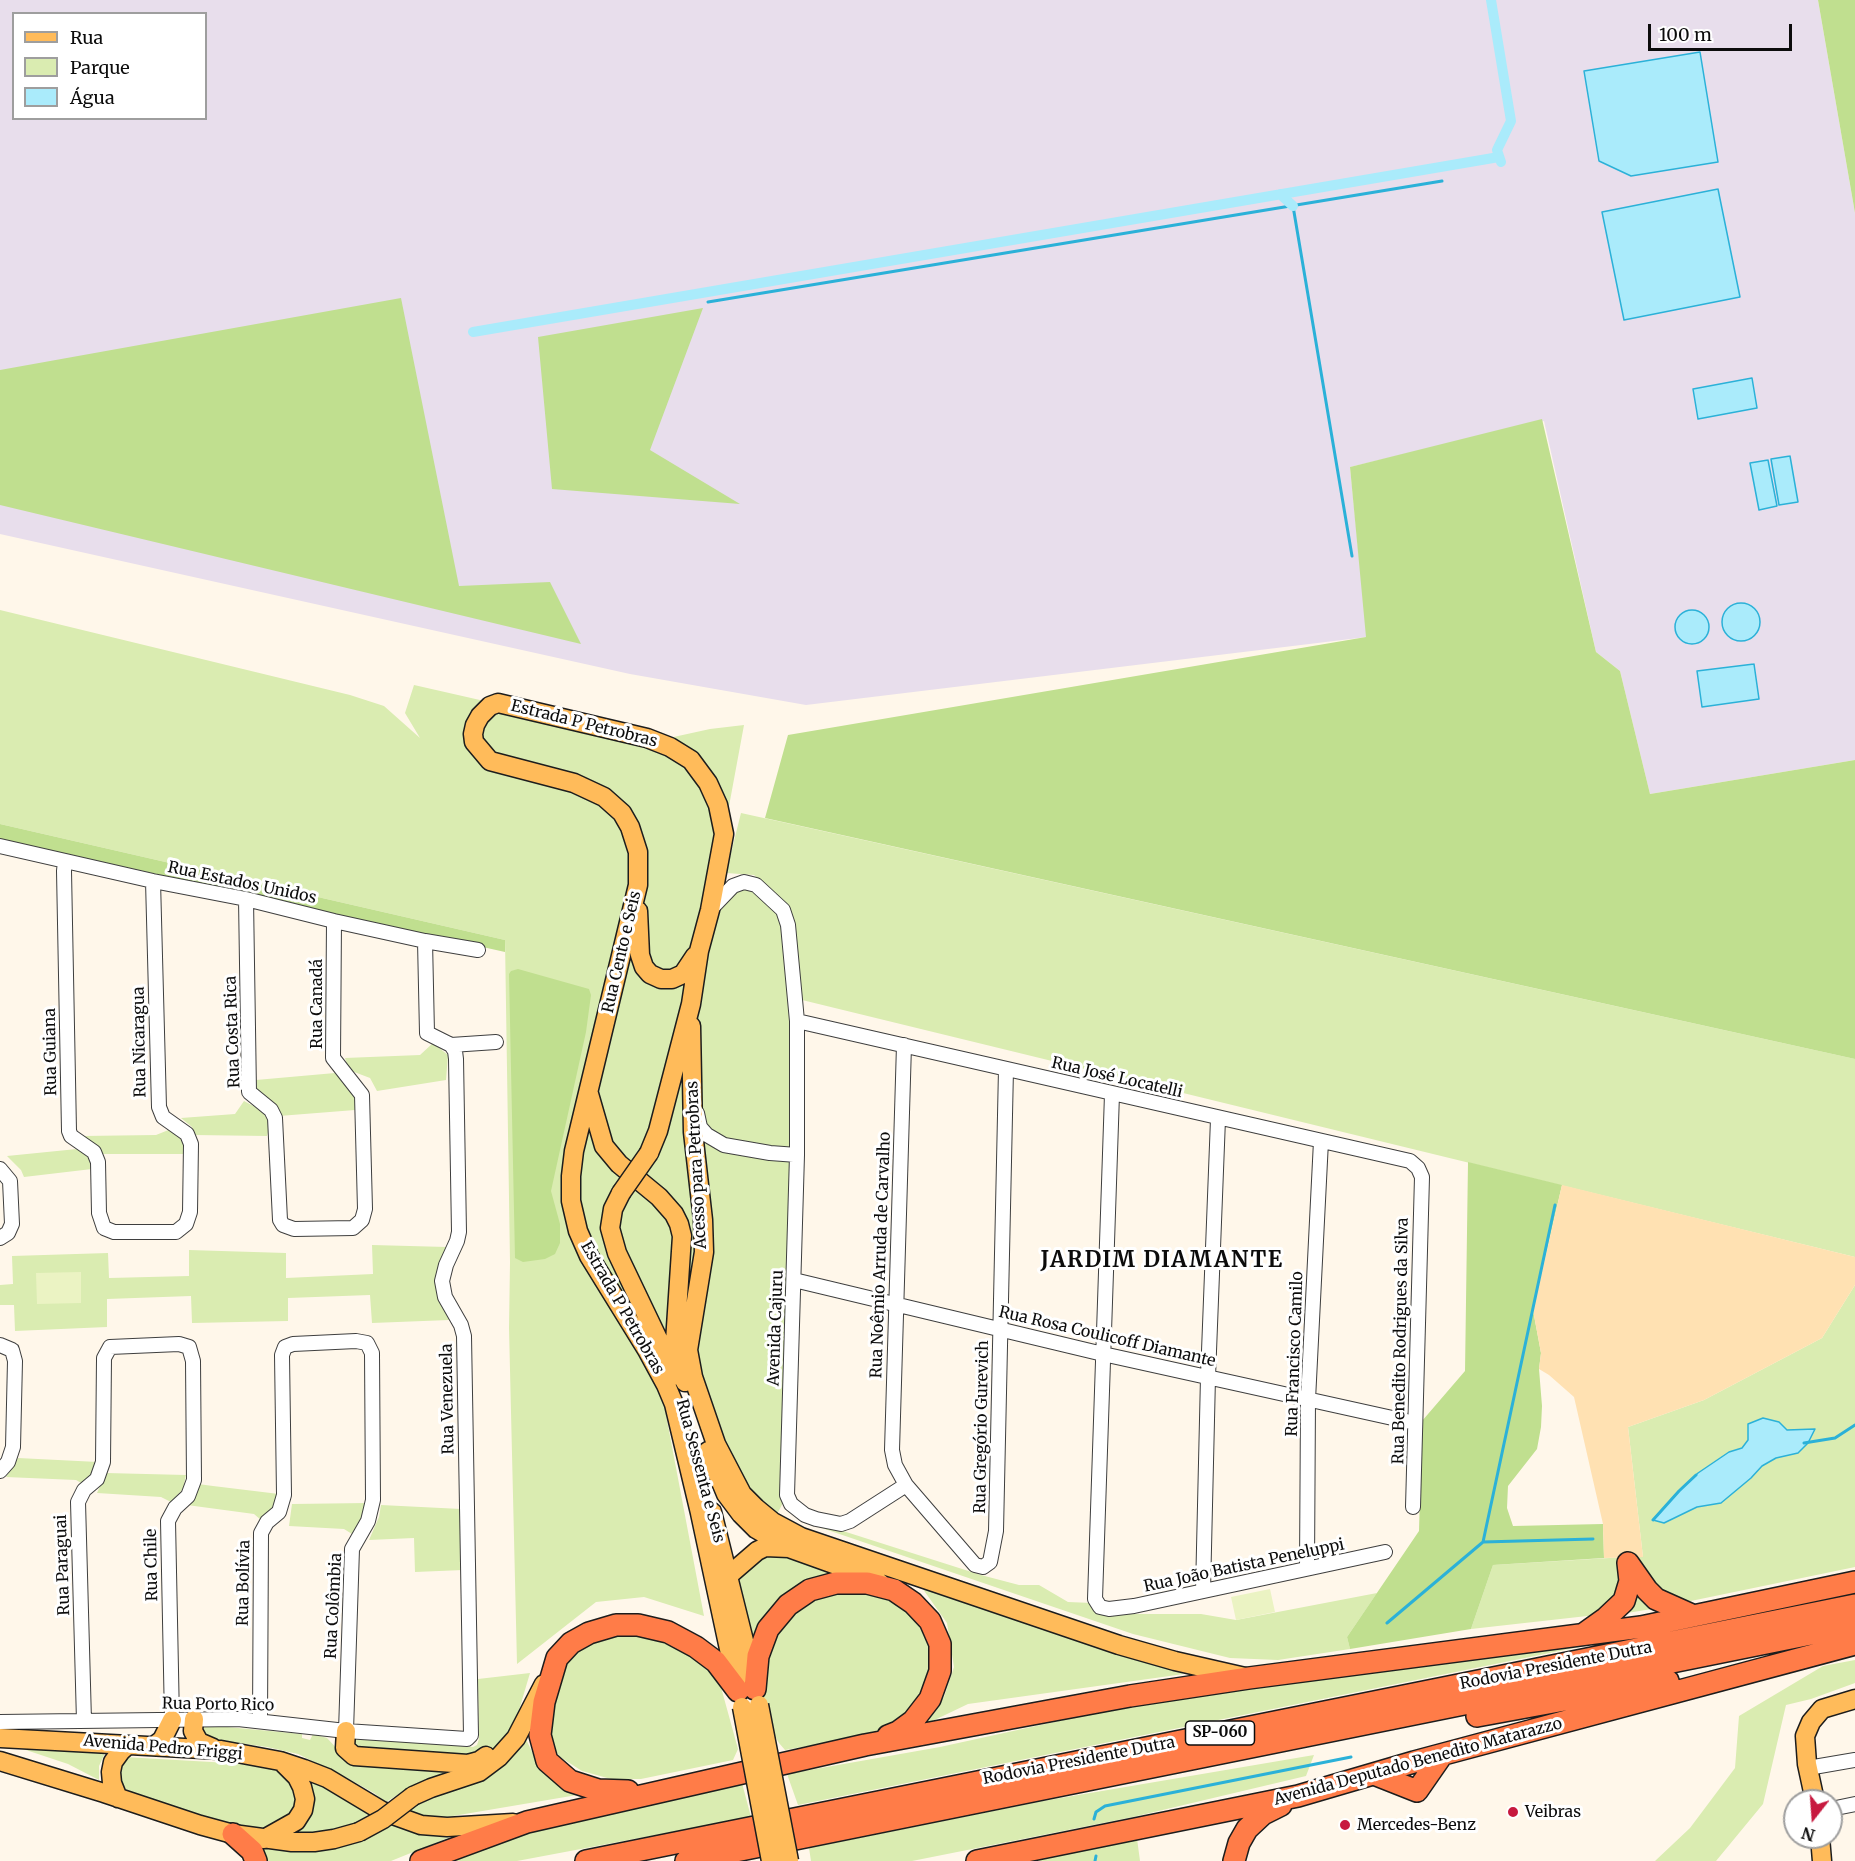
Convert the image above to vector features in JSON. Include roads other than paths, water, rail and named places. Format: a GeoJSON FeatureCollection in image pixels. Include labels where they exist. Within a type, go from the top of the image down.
{"type":"FeatureCollection","features":[{"type":"Feature","properties":{"kind":"highway"},"geometry":{"type":"LineString","coordinates":[[1582,1635],[1606,1618],[1624,1600],[1630,1581],[1628,1563],[1656,1599],[1694,1616]]}},
{"type":"Feature","properties":{"kind":"highway"},"geometry":{"type":"LineString","coordinates":[[421,1861],[527,1822],[865,1745],[1130,1696],[1249,1678],[1641,1627],[1855,1582]]}},
{"type":"Feature","properties":{"kind":"highway"},"geometry":{"type":"LineString","coordinates":[[749,1698],[758,1656],[768,1629],[788,1605],[810,1590],[836,1583],[867,1583],[894,1590],[913,1603],[930,1621],[940,1644],[940,1671],[930,1699],[913,1721],[898,1732],[865,1745]]}},
{"type":"Feature","properties":{"kind":"highway","name":"Rodovia Presidente Dutra"},"geometry":{"type":"LineString","coordinates":[[586,1861],[1855,1605]]}},
{"type":"Feature","properties":{"kind":"highway"},"geometry":{"type":"LineString","coordinates":[[653,1792],[598,1790],[570,1781],[548,1761],[540,1735],[544,1702],[557,1658],[571,1643],[589,1633],[616,1625],[638,1625],[668,1632],[696,1647],[717,1662],[749,1698]]}},
{"type":"Feature","properties":{"kind":"highway","name":"Rodovia Presidente Dutra"},"geometry":{"type":"LineString","coordinates":[[686,1861],[1855,1625]]}},
{"type":"Feature","properties":{"kind":"highway"},"geometry":{"type":"LineString","coordinates":[[1188,1760],[1377,1734],[1849,1646]]}},
{"type":"Feature","properties":{"kind":"highway","name":"Avenida Deputado Benedito Matarazzo"},"geometry":{"type":"LineString","coordinates":[[977,1861],[1298,1796],[1849,1646]]}},
{"type":"Feature","properties":{"kind":"highway"},"geometry":{"type":"LineString","coordinates":[[1374,1774],[1418,1791],[1442,1755]]}},
{"type":"Feature","properties":{"kind":"highway"},"geometry":{"type":"LineString","coordinates":[[1234,1861],[1239,1843],[1247,1829],[1263,1814],[1298,1796]]}},
{"type":"Feature","properties":{"kind":"highway"},"geometry":{"type":"LineString","coordinates":[[233,1834],[252,1851],[256,1861]]}},
{"type":"Feature","properties":{"kind":"main road","name":"Estrada P Petrobras"},"geometry":{"type":"LineString","coordinates":[[490,761],[474,742],[473,734],[480,716],[490,705],[498,703],[647,738],[670,747],[691,760],[708,783],[718,805],[724,834]]}},
{"type":"Feature","properties":{"kind":"main road","name":"Rua Cento e Seis"},"geometry":{"type":"LineString","coordinates":[[490,761],[574,783],[604,797],[622,813],[630,827],[638,852],[638,885],[588,1092]]}},
{"type":"Feature","properties":{"kind":"main road","name":"Acesso para Petrobras"},"geometry":{"type":"LineString","coordinates":[[621,1193],[649,1153],[658,1131],[691,1004],[699,951],[710,910],[724,834]]}},
{"type":"Feature","properties":{"kind":"main road"},"geometry":{"type":"LineString","coordinates":[[638,885],[640,955],[644,967],[650,974],[661,979],[672,979],[683,974],[699,951]]}},
{"type":"Feature","properties":{"kind":"main road","name":"Acesso para Petrobras"},"geometry":{"type":"LineString","coordinates":[[691,1004],[693,1132],[703,1220],[704,1252],[688,1350],[693,1377],[716,1444],[742,1494],[795,1542]]}},
{"type":"Feature","properties":{"kind":"main road","name":"Estrada P Petrobras"},"geometry":{"type":"LineString","coordinates":[[588,1092],[604,1146],[619,1164],[659,1197],[674,1214],[679,1224],[682,1236],[676,1357],[726,1494],[756,1529],[795,1542],[894,1590]]}},
{"type":"Feature","properties":{"kind":"main road","name":"Estrada P Petrobras"},"geometry":{"type":"LineString","coordinates":[[588,1092],[574,1151],[571,1176],[571,1201],[578,1231],[589,1256],[666,1384],[674,1404],[702,1523],[749,1698]]}},
{"type":"Feature","properties":{"kind":"main road","name":"Rua Sessenta e Seis"},"geometry":{"type":"LineString","coordinates":[[621,1193],[613,1209],[610,1228],[617,1253],[659,1341],[682,1400],[728,1576],[749,1698]]}},
{"type":"Feature","properties":{"kind":"main road"},"geometry":{"type":"LineString","coordinates":[[728,1576],[757,1551],[765,1547],[795,1542],[1119,1646],[1249,1678]]}},
{"type":"Feature","properties":{"kind":"main road"},"geometry":{"type":"LineString","coordinates":[[0,1761],[233,1834],[292,1842],[334,1839],[358,1832],[383,1819],[414,1796],[430,1788],[479,1772],[499,1757],[516,1738],[557,1658]]}},
{"type":"Feature","properties":{"kind":"main road"},"geometry":{"type":"LineString","coordinates":[[749,1698],[771,1861]]}},
{"type":"Feature","properties":{"kind":"main road"},"geometry":{"type":"LineString","coordinates":[[749,1698],[789,1861]]}},
{"type":"Feature","properties":{"kind":"main road"},"geometry":{"type":"LineString","coordinates":[[1812,1789],[1805,1736],[1811,1722],[1822,1709],[1855,1699]]}},
{"type":"Feature","properties":{"kind":"main road"},"geometry":{"type":"LineString","coordinates":[[194,1719],[194,1731],[199,1742],[221,1750]]}},
{"type":"Feature","properties":{"kind":"main road"},"geometry":{"type":"LineString","coordinates":[[154,1746],[162,1740],[172,1720]]}},
{"type":"Feature","properties":{"kind":"main road"},"geometry":{"type":"LineString","coordinates":[[346,1731],[345,1748],[354,1756],[468,1764],[479,1761],[516,1738]]}},
{"type":"Feature","properties":{"kind":"main road","name":"Avenida Pedro Friggi"},"geometry":{"type":"LineString","coordinates":[[0,1738],[221,1750],[280,1761],[327,1778],[382,1811],[421,1825],[447,1827],[527,1822]]}},
{"type":"Feature","properties":{"kind":"main road"},"geometry":{"type":"LineString","coordinates":[[117,1798],[112,1783],[113,1762],[128,1745]]}},
{"type":"Feature","properties":{"kind":"main road"},"geometry":{"type":"LineString","coordinates":[[264,1839],[296,1821],[303,1810],[305,1799],[302,1787],[297,1777],[280,1761]]}},
{"type":"Feature","properties":{"kind":"street","name":"Rua Estados Unidos"},"geometry":{"type":"LineString","coordinates":[[0,846],[153,881],[246,898],[334,921],[425,941],[478,950]]}},
{"type":"Feature","properties":{"kind":"street","name":"Rua Guiana"},"geometry":{"type":"LineString","coordinates":[[65,861],[69,1131],[71,1136],[94,1152],[98,1162],[99,1213],[104,1228],[114,1232],[177,1232],[186,1224]]}},
{"type":"Feature","properties":{"kind":"street","name":"Rua Nicaragua"},"geometry":{"type":"LineString","coordinates":[[153,881],[159,1107],[163,1117],[187,1134],[191,1144],[190,1212],[186,1224]]}},
{"type":"Feature","properties":{"kind":"street","name":"Avenida Cajuru"},"geometry":{"type":"LineString","coordinates":[[710,910],[733,886],[744,882],[756,885],[783,910],[788,925],[797,1021],[797,1155],[787,1495],[791,1504],[805,1515],[841,1524],[850,1521],[906,1485]]}},
{"type":"Feature","properties":{"kind":"street","name":"Rua Costa Rica"},"geometry":{"type":"LineString","coordinates":[[246,898],[249,1092],[271,1110],[275,1118],[280,1220],[283,1225],[294,1229],[353,1227],[362,1220]]}},
{"type":"Feature","properties":{"kind":"street","name":"Rua Canadá"},"geometry":{"type":"LineString","coordinates":[[334,921],[333,1059],[362,1095],[365,1209],[362,1220]]}},
{"type":"Feature","properties":{"kind":"street"},"geometry":{"type":"LineString","coordinates":[[425,941],[427,1033],[451,1045],[496,1042]]}},
{"type":"Feature","properties":{"kind":"street","name":"Rua José Locatelli"},"geometry":{"type":"LineString","coordinates":[[797,1021],[1218,1119],[1410,1161],[1418,1168],[1422,1177]]}},
{"type":"Feature","properties":{"kind":"street","name":"Rua Venezuela"},"geometry":{"type":"LineString","coordinates":[[451,1045],[456,1059],[460,1222],[457,1241],[446,1265],[442,1281],[445,1297],[461,1325],[464,1336],[470,1737]]}},
{"type":"Feature","properties":{"kind":"street","name":"Rua Noêmio Arruda de Carvalho"},"geometry":{"type":"LineString","coordinates":[[904,1046],[892,1450],[895,1465],[906,1485]]}},
{"type":"Feature","properties":{"kind":"street","name":"Rua Gregório Gurevich"},"geometry":{"type":"LineString","coordinates":[[906,1485],[975,1565],[983,1567],[990,1562],[996,1530],[1006,1069]]}},
{"type":"Feature","properties":{"kind":"street"},"geometry":{"type":"LineString","coordinates":[[692,1092],[700,1127],[715,1140],[724,1145],[797,1155]]}},
{"type":"Feature","properties":{"kind":"street"},"geometry":{"type":"LineString","coordinates":[[1102,1354],[1112,1094]]}},
{"type":"Feature","properties":{"kind":"street"},"geometry":{"type":"LineString","coordinates":[[1203,1591],[1218,1119]]}},
{"type":"Feature","properties":{"kind":"street","name":"Rua Francisco Camilo"},"geometry":{"type":"LineString","coordinates":[[1307,1568],[1308,1400],[1321,1141]]}},
{"type":"Feature","properties":{"kind":"street"},"geometry":{"type":"LineString","coordinates":[[0,1169],[10,1181],[12,1224],[4,1235]]}},
{"type":"Feature","properties":{"kind":"street","name":"Rua Benedito Rodrigues da Silva"},"geometry":{"type":"LineString","coordinates":[[1413,1507],[1422,1177]]}},
{"type":"Feature","properties":{"kind":"street","name":"Rua Rosa Coulicoff Diamante"},"geometry":{"type":"LineString","coordinates":[[794,1280],[1102,1354],[1414,1423]]}},
{"type":"Feature","properties":{"kind":"street","name":"Rua Colômbia"},"geometry":{"type":"LineString","coordinates":[[285,1347],[293,1344],[356,1341],[368,1343],[372,1353],[373,1500],[368,1521],[352,1549],[346,1731]]}},
{"type":"Feature","properties":{"kind":"street","name":"Rua Chile"},"geometry":{"type":"LineString","coordinates":[[110,1347],[179,1344],[189,1347],[193,1361],[194,1480],[188,1497],[175,1508],[168,1521],[172,1720]]}},
{"type":"Feature","properties":{"kind":"street","name":"Rua Paraguai"},"geometry":{"type":"LineString","coordinates":[[84,1721],[78,1502],[84,1490],[97,1479],[103,1462],[104,1358],[110,1347]]}},
{"type":"Feature","properties":{"kind":"street","name":"Rua Bolívia"},"geometry":{"type":"LineString","coordinates":[[260,1720],[261,1533],[267,1522],[279,1512],[284,1495],[282,1354],[285,1347]]}},
{"type":"Feature","properties":{"kind":"street"},"geometry":{"type":"LineString","coordinates":[[0,1471],[8,1462],[13,1447],[15,1361],[6,1348]]}},
{"type":"Feature","properties":{"kind":"street","name":"Rua João Batista Peneluppi"},"geometry":{"type":"LineString","coordinates":[[1102,1354],[1095,1599],[1100,1607],[1109,1609],[1134,1606],[1385,1552]]}},
{"type":"Feature","properties":{"kind":"street","name":"Rua Porto Rico"},"geometry":{"type":"LineString","coordinates":[[0,1722],[260,1720],[346,1731],[467,1739],[470,1737]]}},
{"type":"Feature","properties":{"kind":"street"},"geometry":{"type":"LineString","coordinates":[[1808,1768],[1855,1760]]}},
{"type":"Feature","properties":{"kind":"water"},"geometry":{"type":"Polygon","coordinates":[[[1700,52],[1718,162],[1631,176],[1599,161],[1584,71],[1700,52]]]}},
{"type":"Feature","properties":{"kind":"water"},"geometry":{"type":"Polygon","coordinates":[[[1718,189],[1740,297],[1624,320],[1602,212],[1718,189]]]}},
{"type":"Feature","properties":{"kind":"water"},"geometry":{"type":"Polygon","coordinates":[[[1752,378],[1757,408],[1698,419],[1693,389],[1752,378]]]}},
{"type":"Feature","properties":{"kind":"water"},"geometry":{"type":"Polygon","coordinates":[[[1790,456],[1798,502],[1779,505],[1771,459],[1790,456]]]}},
{"type":"Feature","properties":{"kind":"water"},"geometry":{"type":"Polygon","coordinates":[[[1768,460],[1777,506],[1759,510],[1750,463],[1768,460]]]}},
{"type":"Feature","properties":{"kind":"water"},"geometry":{"type":"Polygon","coordinates":[[[1741,603],[1755,608],[1760,622],[1755,636],[1741,641],[1727,636],[1722,622],[1727,608],[1741,603]]]}},
{"type":"Feature","properties":{"kind":"water"},"geometry":{"type":"Polygon","coordinates":[[[1692,610],[1704,615],[1709,627],[1704,639],[1692,644],[1680,639],[1675,627],[1680,615],[1692,610]]]}},
{"type":"Feature","properties":{"kind":"water"},"geometry":{"type":"Polygon","coordinates":[[[1754,664],[1759,699],[1702,707],[1697,671],[1754,664]]]}},
{"type":"Feature","properties":{"kind":"water"},"geometry":{"type":"Polygon","coordinates":[[[1763,1418],[1779,1422],[1787,1430],[1815,1429],[1808,1443],[1798,1453],[1776,1458],[1762,1466],[1721,1503],[1697,1507],[1664,1523],[1653,1520],[1698,1473],[1729,1452],[1742,1448],[1748,1440],[1748,1424],[1763,1418]]]}},
{"type":"Feature","properties":{"kind":"waterway"},"geometry":{"type":"LineString","coordinates":[[1491,0],[1511,121],[1497,150],[1501,162]]}},
{"type":"Feature","properties":{"kind":"waterway"},"geometry":{"type":"LineString","coordinates":[[473,332],[1499,157]]}},
{"type":"Feature","properties":{"kind":"waterway"},"geometry":{"type":"LineString","coordinates":[[708,302],[1442,181]]}},
{"type":"Feature","properties":{"kind":"waterway"},"geometry":{"type":"LineString","coordinates":[[1280,194],[1293,206]]}},
{"type":"Feature","properties":{"kind":"waterway"},"geometry":{"type":"LineString","coordinates":[[1293,206],[1352,556]]}},
{"type":"Feature","properties":{"kind":"waterway"},"geometry":{"type":"LineString","coordinates":[[1483,1542],[1555,1205]]}},
{"type":"Feature","properties":{"kind":"waterway"},"geometry":{"type":"LineString","coordinates":[[1804,1443],[1835,1438],[1855,1425]]}},
{"type":"Feature","properties":{"kind":"waterway"},"geometry":{"type":"LineString","coordinates":[[1653,1520],[1696,1475]]}},
{"type":"Feature","properties":{"kind":"waterway"},"geometry":{"type":"LineString","coordinates":[[1387,1623],[1483,1542],[1593,1539]]}},
{"type":"Feature","properties":{"kind":"waterway"},"geometry":{"type":"LineString","coordinates":[[1094,1819],[1096,1812],[1105,1806],[1351,1757]]}},
{"type":"Feature","properties":{"kind":"waterway"},"geometry":{"type":"LineString","coordinates":[[1095,1861],[1096,1856]]}},
{"type":"Feature","properties":{"kind":"place","name":"Veibras"},"geometry":{"type":"Point","coordinates":[1513,1812]}},
{"type":"Feature","properties":{"kind":"place","name":"Mercedes-Benz"},"geometry":{"type":"Point","coordinates":[1345,1825]}},
{"type":"Feature","properties":{"kind":"district","name":"JARDIM DIAMANTE"},"geometry":{"type":"Point","coordinates":[1162,1261]}}]}
